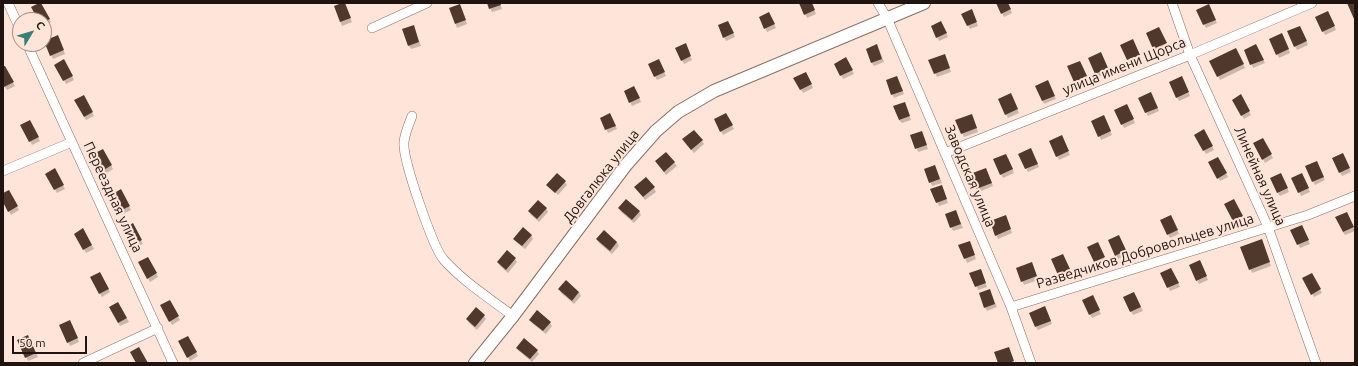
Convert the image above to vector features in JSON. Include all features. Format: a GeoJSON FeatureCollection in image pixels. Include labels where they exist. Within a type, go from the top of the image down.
{"type":"FeatureCollection","features":[{"type":"Feature","properties":{"kind":"street"},"geometry":{"type":"LineString","coordinates":[[372,28],[427,3]]}},
{"type":"Feature","properties":{"kind":"street","name":"Заводская улица"},"geometry":{"type":"LineString","coordinates":[[878,3],[887,18],[1011,307],[1031,363]]}},
{"type":"Feature","properties":{"kind":"street","name":"Довгалюка улица"},"geometry":{"type":"LineString","coordinates":[[475,363],[513,316],[626,164],[656,132],[678,112],[714,91],[924,3]]}},
{"type":"Feature","properties":{"kind":"street","name":"Линейная улица"},"geometry":{"type":"LineString","coordinates":[[1172,3],[1190,54],[1268,227],[1316,363]]}},
{"type":"Feature","properties":{"kind":"street","name":"улица имени Щорса"},"geometry":{"type":"LineString","coordinates":[[945,153],[1312,3]]}},
{"type":"Feature","properties":{"kind":"street","name":"Переездная улица"},"geometry":{"type":"LineString","coordinates":[[31,52],[173,363]]}},
{"type":"Feature","properties":{"kind":"street"},"geometry":{"type":"LineString","coordinates":[[412,116],[404,143],[410,176],[427,224],[443,259],[473,287],[513,316]]}},
{"type":"Feature","properties":{"kind":"street"},"geometry":{"type":"LineString","coordinates":[[3,172],[72,142]]}},
{"type":"Feature","properties":{"kind":"street","name":"Разведчиков Добровольцев улица"},"geometry":{"type":"LineString","coordinates":[[1011,307],[1308,215],[1355,196]]}},
{"type":"Feature","properties":{"kind":"street"},"geometry":{"type":"LineString","coordinates":[[84,363],[158,328]]}},
{"type":"Feature","properties":{"kind":"building"},"geometry":{"type":"Polygon","coordinates":[[[41,3],[46,12],[34,12],[31,7],[41,3]]]}},
{"type":"Feature","properties":{"kind":"building"},"geometry":{"type":"Polygon","coordinates":[[[345,3],[351,18],[340,22],[334,6],[345,3]]]}},
{"type":"Feature","properties":{"kind":"building"},"geometry":{"type":"Polygon","coordinates":[[[487,3],[500,3],[501,5],[489,9],[487,3]]]}},
{"type":"Feature","properties":{"kind":"building"},"geometry":{"type":"Polygon","coordinates":[[[799,3],[812,3],[815,10],[804,15],[799,3]]]}},
{"type":"Feature","properties":{"kind":"building"},"geometry":{"type":"Polygon","coordinates":[[[996,3],[1008,3],[1011,9],[1001,14],[996,3]]]}},
{"type":"Feature","properties":{"kind":"building"},"geometry":{"type":"Polygon","coordinates":[[[1347,3],[1355,3],[1354,19],[1347,3]]]}},
{"type":"Feature","properties":{"kind":"building"},"geometry":{"type":"Polygon","coordinates":[[[460,4],[466,20],[455,24],[449,8],[460,4]]]}},
{"type":"Feature","properties":{"kind":"building"},"geometry":{"type":"Polygon","coordinates":[[[1209,4],[1216,20],[1203,25],[1196,10],[1209,4]]]}},
{"type":"Feature","properties":{"kind":"building"},"geometry":{"type":"Polygon","coordinates":[[[972,9],[977,22],[967,26],[961,14],[972,9]]]}},
{"type":"Feature","properties":{"kind":"building"},"geometry":{"type":"Polygon","coordinates":[[[1328,11],[1335,26],[1322,32],[1315,17],[1328,11]]]}},
{"type":"Feature","properties":{"kind":"building"},"geometry":{"type":"Polygon","coordinates":[[[769,12],[775,24],[764,29],[759,17],[769,12]]]}},
{"type":"Feature","properties":{"kind":"building"},"geometry":{"type":"Polygon","coordinates":[[[728,21],[734,33],[723,38],[718,25],[728,21]]]}},
{"type":"Feature","properties":{"kind":"building"},"geometry":{"type":"Polygon","coordinates":[[[941,21],[947,33],[936,38],[931,26],[941,21]]]}},
{"type":"Feature","properties":{"kind":"building"},"geometry":{"type":"Polygon","coordinates":[[[414,25],[419,42],[408,46],[402,29],[414,25]]]}},
{"type":"Feature","properties":{"kind":"building"},"geometry":{"type":"Polygon","coordinates":[[[1300,26],[1307,41],[1294,47],[1287,31],[1300,26]]]}},
{"type":"Feature","properties":{"kind":"building"},"geometry":{"type":"Polygon","coordinates":[[[1159,27],[1167,43],[1153,49],[1146,33],[1159,27]]]}},
{"type":"Feature","properties":{"kind":"building"},"geometry":{"type":"Polygon","coordinates":[[[1282,33],[1289,49],[1276,55],[1269,39],[1282,33]]]}},
{"type":"Feature","properties":{"kind":"building"},"geometry":{"type":"Polygon","coordinates":[[[58,35],[64,50],[50,56],[48,52],[52,52],[52,38],[58,35]]]}},
{"type":"Feature","properties":{"kind":"building"},"geometry":{"type":"Polygon","coordinates":[[[1133,39],[1140,55],[1127,60],[1120,45],[1133,39]]]}},
{"type":"Feature","properties":{"kind":"building"},"geometry":{"type":"Polygon","coordinates":[[[686,43],[691,56],[681,61],[675,48],[686,43]]]}},
{"type":"Feature","properties":{"kind":"building"},"geometry":{"type":"Polygon","coordinates":[[[877,44],[882,59],[871,63],[866,49],[877,44]]]}},
{"type":"Feature","properties":{"kind":"building"},"geometry":{"type":"Polygon","coordinates":[[[1256,44],[1264,60],[1250,65],[1244,50],[1256,44]]]}},
{"type":"Feature","properties":{"kind":"building"},"geometry":{"type":"Polygon","coordinates":[[[1236,48],[1244,64],[1217,77],[1209,61],[1236,48]]]}},
{"type":"Feature","properties":{"kind":"building"},"geometry":{"type":"Polygon","coordinates":[[[1101,52],[1108,68],[1095,74],[1088,58],[1101,52]]]}},
{"type":"Feature","properties":{"kind":"building"},"geometry":{"type":"Polygon","coordinates":[[[945,54],[950,68],[934,74],[928,60],[945,54]]]}},
{"type":"Feature","properties":{"kind":"building"},"geometry":{"type":"Polygon","coordinates":[[[846,57],[853,70],[840,76],[834,64],[846,57]]]}},
{"type":"Feature","properties":{"kind":"building"},"geometry":{"type":"Polygon","coordinates":[[[64,59],[73,76],[63,81],[54,65],[64,59]]]}},
{"type":"Feature","properties":{"kind":"building"},"geometry":{"type":"Polygon","coordinates":[[[659,59],[665,72],[654,77],[648,64],[659,59]]]}},
{"type":"Feature","properties":{"kind":"building"},"geometry":{"type":"Polygon","coordinates":[[[1080,61],[1087,76],[1074,82],[1067,66],[1080,61]]]}},
{"type":"Feature","properties":{"kind":"building"},"geometry":{"type":"Polygon","coordinates":[[[3,66],[5,66],[14,82],[4,87],[3,66]]]}},
{"type":"Feature","properties":{"kind":"building"},"geometry":{"type":"Polygon","coordinates":[[[806,72],[812,84],[800,90],[793,78],[806,72]]]}},
{"type":"Feature","properties":{"kind":"building"},"geometry":{"type":"Polygon","coordinates":[[[897,76],[903,91],[891,95],[886,80],[897,76]]]}},
{"type":"Feature","properties":{"kind":"building"},"geometry":{"type":"Polygon","coordinates":[[[1182,76],[1189,92],[1176,98],[1169,82],[1182,76]]]}},
{"type":"Feature","properties":{"kind":"building"},"geometry":{"type":"Polygon","coordinates":[[[1048,80],[1055,96],[1042,101],[1035,86],[1048,80]]]}},
{"type":"Feature","properties":{"kind":"building"},"geometry":{"type":"Polygon","coordinates":[[[634,86],[640,98],[629,103],[624,91],[634,86]]]}},
{"type":"Feature","properties":{"kind":"building"},"geometry":{"type":"Polygon","coordinates":[[[1151,92],[1158,108],[1145,113],[1138,98],[1151,92]]]}},
{"type":"Feature","properties":{"kind":"building"},"geometry":{"type":"Polygon","coordinates":[[[1011,93],[1018,109],[1005,115],[998,99],[1011,93]]]}},
{"type":"Feature","properties":{"kind":"building"},"geometry":{"type":"Polygon","coordinates":[[[1241,94],[1250,111],[1241,116],[1232,100],[1241,94]]]}},
{"type":"Feature","properties":{"kind":"building"},"geometry":{"type":"Polygon","coordinates":[[[84,95],[93,112],[84,117],[74,100],[84,95]]]}},
{"type":"Feature","properties":{"kind":"building"},"geometry":{"type":"Polygon","coordinates":[[[905,102],[910,116],[899,120],[893,106],[905,102]]]}},
{"type":"Feature","properties":{"kind":"building"},"geometry":{"type":"Polygon","coordinates":[[[1127,104],[1134,119],[1121,125],[1114,110],[1127,104]]]}},
{"type":"Feature","properties":{"kind":"building"},"geometry":{"type":"Polygon","coordinates":[[[610,113],[616,126],[605,130],[600,118],[610,113]]]}},
{"type":"Feature","properties":{"kind":"building"},"geometry":{"type":"Polygon","coordinates":[[[726,113],[733,125],[720,132],[714,119],[726,113]]]}},
{"type":"Feature","properties":{"kind":"building"},"geometry":{"type":"Polygon","coordinates":[[[972,114],[977,128],[961,134],[955,120],[972,114]]]}},
{"type":"Feature","properties":{"kind":"building"},"geometry":{"type":"Polygon","coordinates":[[[1104,115],[1111,131],[1098,137],[1091,121],[1104,115]]]}},
{"type":"Feature","properties":{"kind":"building"},"geometry":{"type":"Polygon","coordinates":[[[30,120],[39,137],[29,142],[20,125],[30,120]]]}},
{"type":"Feature","properties":{"kind":"building"},"geometry":{"type":"Polygon","coordinates":[[[1204,129],[1213,146],[1203,151],[1194,135],[1204,129]]]}},
{"type":"Feature","properties":{"kind":"building"},"geometry":{"type":"Polygon","coordinates":[[[694,130],[703,140],[691,150],[682,139],[694,130]]]}},
{"type":"Feature","properties":{"kind":"building"},"geometry":{"type":"Polygon","coordinates":[[[922,131],[927,145],[915,149],[910,135],[922,131]]]}},
{"type":"Feature","properties":{"kind":"building"},"geometry":{"type":"Polygon","coordinates":[[[1062,135],[1069,151],[1056,157],[1049,141],[1062,135]]]}},
{"type":"Feature","properties":{"kind":"building"},"geometry":{"type":"Polygon","coordinates":[[[1263,138],[1272,154],[1262,160],[1253,143],[1263,138]]]}},
{"type":"Feature","properties":{"kind":"building"},"geometry":{"type":"Polygon","coordinates":[[[1031,148],[1038,164],[1025,169],[1018,154],[1031,148]]]}},
{"type":"Feature","properties":{"kind":"building"},"geometry":{"type":"Polygon","coordinates":[[[103,149],[112,165],[102,171],[93,154],[103,149]]]}},
{"type":"Feature","properties":{"kind":"building"},"geometry":{"type":"Polygon","coordinates":[[[666,152],[675,162],[664,172],[655,161],[666,152]]]}},
{"type":"Feature","properties":{"kind":"building"},"geometry":{"type":"Polygon","coordinates":[[[1343,153],[1350,168],[1339,173],[1332,158],[1343,153]]]}},
{"type":"Feature","properties":{"kind":"building"},"geometry":{"type":"Polygon","coordinates":[[[1006,154],[1013,169],[1000,175],[993,159],[1006,154]]]}},
{"type":"Feature","properties":{"kind":"building"},"geometry":{"type":"Polygon","coordinates":[[[1218,157],[1227,173],[1217,179],[1208,162],[1218,157]]]}},
{"type":"Feature","properties":{"kind":"building"},"geometry":{"type":"Polygon","coordinates":[[[1317,161],[1324,177],[1312,182],[1305,166],[1317,161]]]}},
{"type":"Feature","properties":{"kind":"building"},"geometry":{"type":"Polygon","coordinates":[[[935,165],[940,179],[929,183],[924,169],[935,165]]]}},
{"type":"Feature","properties":{"kind":"building"},"geometry":{"type":"Polygon","coordinates":[[[55,168],[64,185],[54,190],[45,174],[55,168]]]}},
{"type":"Feature","properties":{"kind":"building"},"geometry":{"type":"Polygon","coordinates":[[[986,168],[992,183],[976,189],[970,174],[986,168]]]}},
{"type":"Feature","properties":{"kind":"building"},"geometry":{"type":"Polygon","coordinates":[[[557,173],[566,181],[555,193],[546,185],[557,173]]]}},
{"type":"Feature","properties":{"kind":"building"},"geometry":{"type":"Polygon","coordinates":[[[1281,173],[1288,188],[1277,193],[1270,178],[1281,173]]]}},
{"type":"Feature","properties":{"kind":"building"},"geometry":{"type":"Polygon","coordinates":[[[1302,173],[1309,188],[1298,193],[1291,178],[1302,173]]]}},
{"type":"Feature","properties":{"kind":"building"},"geometry":{"type":"Polygon","coordinates":[[[646,177],[655,187],[643,197],[634,187],[646,177]]]}},
{"type":"Feature","properties":{"kind":"building"},"geometry":{"type":"Polygon","coordinates":[[[942,185],[947,199],[936,203],[930,189],[942,185]]]}},
{"type":"Feature","properties":{"kind":"building"},"geometry":{"type":"Polygon","coordinates":[[[121,189],[130,206],[120,211],[111,195],[121,189]]]}},
{"type":"Feature","properties":{"kind":"building"},"geometry":{"type":"Polygon","coordinates":[[[9,190],[18,206],[8,212],[3,202],[3,193],[9,190]]]}},
{"type":"Feature","properties":{"kind":"building"},"geometry":{"type":"Polygon","coordinates":[[[626,199],[640,211],[632,220],[618,208],[626,199]]]}},
{"type":"Feature","properties":{"kind":"building"},"geometry":{"type":"Polygon","coordinates":[[[1234,199],[1243,216],[1233,221],[1224,204],[1234,199]]]}},
{"type":"Feature","properties":{"kind":"building"},"geometry":{"type":"Polygon","coordinates":[[[538,200],[547,208],[537,219],[528,211],[538,200]]]}},
{"type":"Feature","properties":{"kind":"building"},"geometry":{"type":"Polygon","coordinates":[[[956,210],[961,224],[950,228],[945,214],[956,210]]]}},
{"type":"Feature","properties":{"kind":"building"},"geometry":{"type":"Polygon","coordinates":[[[1347,212],[1354,227],[1343,232],[1335,217],[1347,212]]]}},
{"type":"Feature","properties":{"kind":"building"},"geometry":{"type":"Polygon","coordinates":[[[1006,215],[1011,229],[995,236],[990,221],[1006,215]]]}},
{"type":"Feature","properties":{"kind":"building"},"geometry":{"type":"Polygon","coordinates":[[[1171,215],[1178,230],[1167,235],[1160,220],[1171,215]]]}},
{"type":"Feature","properties":{"kind":"building"},"geometry":{"type":"Polygon","coordinates":[[[133,223],[142,240],[132,245],[123,229],[133,223]]]}},
{"type":"Feature","properties":{"kind":"building"},"geometry":{"type":"Polygon","coordinates":[[[1302,225],[1309,240],[1297,245],[1290,230],[1302,225]]]}},
{"type":"Feature","properties":{"kind":"building"},"geometry":{"type":"Polygon","coordinates":[[[523,227],[532,235],[522,246],[513,239],[523,227]]]}},
{"type":"Feature","properties":{"kind":"building"},"geometry":{"type":"Polygon","coordinates":[[[83,228],[92,245],[83,250],[74,234],[83,228]]]}},
{"type":"Feature","properties":{"kind":"building"},"geometry":{"type":"Polygon","coordinates":[[[604,230],[617,242],[610,251],[596,239],[604,230]]]}},
{"type":"Feature","properties":{"kind":"building"},"geometry":{"type":"Polygon","coordinates":[[[1119,235],[1126,250],[1115,256],[1108,240],[1119,235]]]}},
{"type":"Feature","properties":{"kind":"building"},"geometry":{"type":"Polygon","coordinates":[[[1262,239],[1270,262],[1249,270],[1240,247],[1262,239]]]}},
{"type":"Feature","properties":{"kind":"building"},"geometry":{"type":"Polygon","coordinates":[[[970,241],[975,255],[964,259],[958,245],[970,241]]]}},
{"type":"Feature","properties":{"kind":"building"},"geometry":{"type":"Polygon","coordinates":[[[1098,242],[1105,257],[1094,262],[1087,247],[1098,242]]]}},
{"type":"Feature","properties":{"kind":"building"},"geometry":{"type":"Polygon","coordinates":[[[507,250],[516,258],[506,270],[497,262],[507,250]]]}},
{"type":"Feature","properties":{"kind":"building"},"geometry":{"type":"Polygon","coordinates":[[[1063,254],[1070,269],[1058,275],[1051,259],[1063,254]]]}},
{"type":"Feature","properties":{"kind":"building"},"geometry":{"type":"Polygon","coordinates":[[[148,257],[157,273],[147,279],[138,262],[148,257]]]}},
{"type":"Feature","properties":{"kind":"building"},"geometry":{"type":"Polygon","coordinates":[[[1200,260],[1207,276],[1196,281],[1189,265],[1200,260]]]}},
{"type":"Feature","properties":{"kind":"building"},"geometry":{"type":"Polygon","coordinates":[[[1032,262],[1037,276],[1021,282],[1016,268],[1032,262]]]}},
{"type":"Feature","properties":{"kind":"building"},"geometry":{"type":"Polygon","coordinates":[[[1171,268],[1179,283],[1167,288],[1160,273],[1171,268]]]}},
{"type":"Feature","properties":{"kind":"building"},"geometry":{"type":"Polygon","coordinates":[[[981,269],[986,283],[975,287],[969,273],[981,269]]]}},
{"type":"Feature","properties":{"kind":"building"},"geometry":{"type":"Polygon","coordinates":[[[100,272],[109,289],[99,294],[90,277],[100,272]]]}},
{"type":"Feature","properties":{"kind":"building"},"geometry":{"type":"Polygon","coordinates":[[[1312,273],[1321,289],[1311,295],[1302,278],[1312,273]]]}},
{"type":"Feature","properties":{"kind":"building"},"geometry":{"type":"Polygon","coordinates":[[[566,280],[579,292],[572,301],[558,289],[566,280]]]}},
{"type":"Feature","properties":{"kind":"building"},"geometry":{"type":"Polygon","coordinates":[[[990,289],[995,304],[984,308],[979,293],[990,289]]]}},
{"type":"Feature","properties":{"kind":"building"},"geometry":{"type":"Polygon","coordinates":[[[1134,292],[1141,307],[1130,312],[1123,297],[1134,292]]]}},
{"type":"Feature","properties":{"kind":"building"},"geometry":{"type":"Polygon","coordinates":[[[1093,295],[1100,310],[1089,315],[1082,300],[1093,295]]]}},
{"type":"Feature","properties":{"kind":"building"},"geometry":{"type":"Polygon","coordinates":[[[170,300],[179,316],[169,322],[160,305],[170,300]]]}},
{"type":"Feature","properties":{"kind":"building"},"geometry":{"type":"Polygon","coordinates":[[[118,302],[127,318],[118,323],[109,307],[118,302]]]}},
{"type":"Feature","properties":{"kind":"building"},"geometry":{"type":"Polygon","coordinates":[[[1045,306],[1051,321],[1035,327],[1029,313],[1045,306]]]}},
{"type":"Feature","properties":{"kind":"building"},"geometry":{"type":"Polygon","coordinates":[[[476,307],[485,315],[475,327],[466,319],[476,307]]]}},
{"type":"Feature","properties":{"kind":"building"},"geometry":{"type":"Polygon","coordinates":[[[537,310],[551,322],[543,331],[529,320],[537,310]]]}},
{"type":"Feature","properties":{"kind":"building"},"geometry":{"type":"Polygon","coordinates":[[[70,320],[78,338],[67,343],[59,325],[70,320]]]}},
{"type":"Feature","properties":{"kind":"building"},"geometry":{"type":"Polygon","coordinates":[[[28,335],[36,353],[25,358],[17,340],[28,335]]]}},
{"type":"Feature","properties":{"kind":"building"},"geometry":{"type":"Polygon","coordinates":[[[188,336],[197,352],[187,358],[178,341],[188,336]]]}},
{"type":"Feature","properties":{"kind":"building"},"geometry":{"type":"Polygon","coordinates":[[[524,338],[538,350],[530,359],[516,348],[524,338]]]}},
{"type":"Feature","properties":{"kind":"building"},"geometry":{"type":"Polygon","coordinates":[[[139,347],[148,363],[136,363],[130,352],[139,347]]]}},
{"type":"Feature","properties":{"kind":"building"},"geometry":{"type":"Polygon","coordinates":[[[1009,347],[1014,361],[1009,363],[998,363],[994,352],[1009,347]]]}}]}
